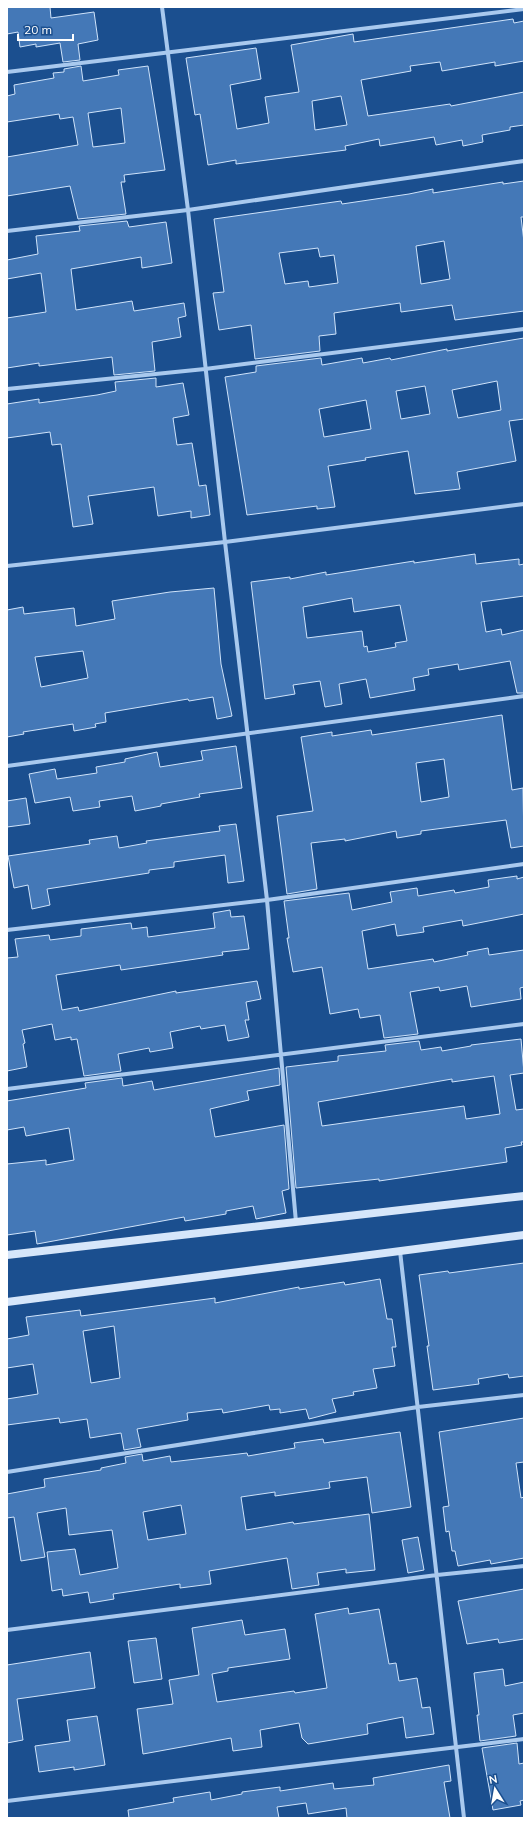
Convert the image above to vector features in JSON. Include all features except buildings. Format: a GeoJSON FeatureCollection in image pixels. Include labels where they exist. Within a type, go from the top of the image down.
{"type":"FeatureCollection","features":[{"type":"Feature","properties":{"kind":"main road"},"geometry":{"type":"LineString","coordinates":[[7,1255],[524,1196]]}},
{"type":"Feature","properties":{"kind":"main road"},"geometry":{"type":"LineString","coordinates":[[7,1302],[524,1234]]}},
{"type":"Feature","properties":{"kind":"street"},"geometry":{"type":"LineString","coordinates":[[162,7],[188,210],[267,900],[296,1222]]}},
{"type":"Feature","properties":{"kind":"street"},"geometry":{"type":"LineString","coordinates":[[7,72],[524,9]]}},
{"type":"Feature","properties":{"kind":"street"},"geometry":{"type":"LineString","coordinates":[[7,231],[188,210],[524,161]]}},
{"type":"Feature","properties":{"kind":"street"},"geometry":{"type":"LineString","coordinates":[[7,390],[205,369],[524,329]]}},
{"type":"Feature","properties":{"kind":"street"},"geometry":{"type":"LineString","coordinates":[[7,566],[225,542],[524,504]]}},
{"type":"Feature","properties":{"kind":"street"},"geometry":{"type":"LineString","coordinates":[[7,766],[524,696]]}},
{"type":"Feature","properties":{"kind":"street"},"geometry":{"type":"LineString","coordinates":[[7,930],[267,900],[524,864]]}},
{"type":"Feature","properties":{"kind":"street"},"geometry":{"type":"LineString","coordinates":[[7,1089],[524,1024]]}},
{"type":"Feature","properties":{"kind":"street"},"geometry":{"type":"LineString","coordinates":[[400,1251],[464,1818]]}},
{"type":"Feature","properties":{"kind":"street"},"geometry":{"type":"LineString","coordinates":[[7,1472],[418,1406],[524,1395]]}},
{"type":"Feature","properties":{"kind":"street"},"geometry":{"type":"LineString","coordinates":[[7,1630],[437,1575],[524,1566]]}},
{"type":"Feature","properties":{"kind":"street"},"geometry":{"type":"LineString","coordinates":[[7,1800],[524,1739]]}}]}
